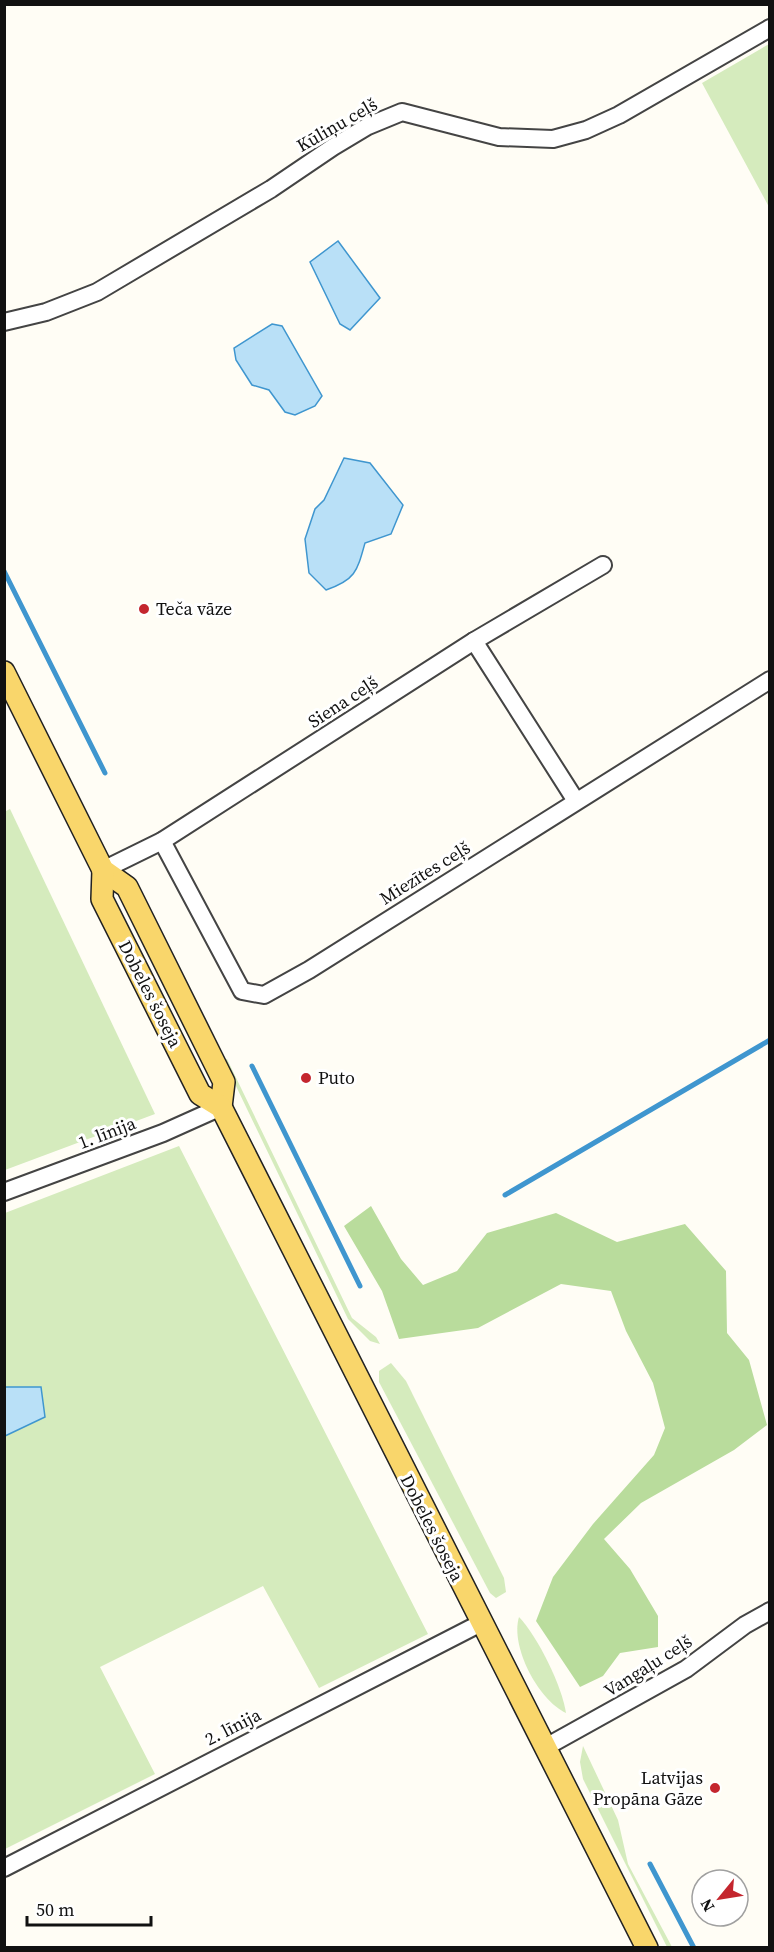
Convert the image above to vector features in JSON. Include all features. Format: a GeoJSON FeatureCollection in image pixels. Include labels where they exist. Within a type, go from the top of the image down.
{"type":"FeatureCollection","features":[{"type":"Feature","properties":{"kind":"main road","name":"Dobeles šoseja"},"geometry":{"type":"LineString","coordinates":[[4,672],[103,870],[102,899],[200,1094],[221,1107],[544,1748],[647,1947]]}},
{"type":"Feature","properties":{"kind":"street","name":"Kūliņu ceļš"},"geometry":{"type":"LineString","coordinates":[[4,322],[46,312],[97,292],[271,189],[368,126],[402,112],[499,137],[553,139],[586,130],[620,114],[770,28]]}},
{"type":"Feature","properties":{"kind":"street","name":"Siena ceļš"},"geometry":{"type":"LineString","coordinates":[[103,870],[162,841],[474,641],[603,565]]}},
{"type":"Feature","properties":{"kind":"street"},"geometry":{"type":"LineString","coordinates":[[474,641],[576,801]]}},
{"type":"Feature","properties":{"kind":"street","name":"Miezītes ceļš"},"geometry":{"type":"LineString","coordinates":[[162,841],[242,991],[264,995],[309,970],[770,680]]}},
{"type":"Feature","properties":{"kind":"street","name":"1. līnija"},"geometry":{"type":"LineString","coordinates":[[4,1192],[174,1128],[221,1107]]}},
{"type":"Feature","properties":{"kind":"street","name":"Vangaļu ceļš"},"geometry":{"type":"LineString","coordinates":[[544,1748],[686,1669],[745,1625],[770,1611]]}},
{"type":"Feature","properties":{"kind":"street","name":"2. līnija"},"geometry":{"type":"LineString","coordinates":[[4,1868],[481,1623]]}},
{"type":"Feature","properties":{"kind":"green space"},"geometry":{"type":"Polygon","coordinates":[[[769,44],[769,207],[702,83],[769,44]]]}},
{"type":"Feature","properties":{"kind":"green space"},"geometry":{"type":"Polygon","coordinates":[[[10,809],[155,1114],[5,1170],[4,812],[10,809]]]}},
{"type":"Feature","properties":{"kind":"green space"},"geometry":{"type":"Polygon","coordinates":[[[223,1059],[227,1059],[352,1318],[376,1337],[380,1344],[370,1341],[348,1319],[223,1059]]]}},
{"type":"Feature","properties":{"kind":"green space"},"geometry":{"type":"Polygon","coordinates":[[[179,1146],[428,1634],[319,1688],[263,1586],[100,1667],[155,1774],[5,1849],[5,1213],[179,1146]]]}},
{"type":"Feature","properties":{"kind":"green space"},"geometry":{"type":"Polygon","coordinates":[[[371,1206],[401,1259],[423,1285],[457,1271],[487,1233],[556,1213],[617,1242],[685,1224],[726,1271],[727,1333],[749,1360],[767,1425],[734,1450],[641,1503],[604,1539],[630,1569],[658,1616],[658,1647],[620,1653],[603,1676],[580,1687],[536,1621],[553,1577],[593,1524],[654,1455],[665,1428],[653,1383],[626,1331],[611,1291],[561,1284],[478,1328],[399,1339],[382,1291],[344,1226],[371,1206]]]}},
{"type":"Feature","properties":{"kind":"green space"},"geometry":{"type":"Polygon","coordinates":[[[391,1363],[406,1381],[504,1578],[506,1592],[496,1598],[490,1593],[379,1382],[379,1371],[391,1363]]]}},
{"type":"Feature","properties":{"kind":"green space"},"geometry":{"type":"Polygon","coordinates":[[[519,1617],[548,1662],[560,1689],[566,1713],[546,1697],[536,1685],[529,1671],[519,1642],[517,1629],[519,1617]]]}},
{"type":"Feature","properties":{"kind":"green space"},"geometry":{"type":"Polygon","coordinates":[[[583,1746],[618,1820],[628,1864],[672,1947],[667,1947],[583,1779],[580,1762],[583,1746]]]}},
{"type":"Feature","properties":{"kind":"water"},"geometry":{"type":"Polygon","coordinates":[[[338,241],[380,298],[350,330],[340,324],[310,262],[338,241]]]}},
{"type":"Feature","properties":{"kind":"water"},"geometry":{"type":"Polygon","coordinates":[[[272,324],[282,326],[322,396],[315,406],[295,415],[285,412],[269,390],[252,385],[236,360],[234,348],[272,324]]]}},
{"type":"Feature","properties":{"kind":"water"},"geometry":{"type":"Polygon","coordinates":[[[344,458],[370,463],[403,505],[391,534],[365,543],[360,561],[353,574],[343,583],[326,590],[309,573],[305,539],[315,509],[324,500],[344,458]]]}},
{"type":"Feature","properties":{"kind":"water"},"geometry":{"type":"Polygon","coordinates":[[[5,1387],[41,1387],[45,1417],[5,1436],[5,1387]]]}},
{"type":"Feature","properties":{"kind":"waterway"},"geometry":{"type":"LineString","coordinates":[[4,571],[105,773]]}},
{"type":"Feature","properties":{"kind":"waterway"},"geometry":{"type":"LineString","coordinates":[[505,1195],[770,1040]]}},
{"type":"Feature","properties":{"kind":"waterway"},"geometry":{"type":"LineString","coordinates":[[252,1066],[360,1286]]}},
{"type":"Feature","properties":{"kind":"waterway"},"geometry":{"type":"LineString","coordinates":[[650,1864],[694,1948]]}},
{"type":"Feature","properties":{"kind":"place","name":"Teča vāze"},"geometry":{"type":"Point","coordinates":[144,609]}},
{"type":"Feature","properties":{"kind":"place","name":"Puto"},"geometry":{"type":"Point","coordinates":[306,1078]}},
{"type":"Feature","properties":{"kind":"place","name":"Latvijas Propāna Gāze"},"geometry":{"type":"Point","coordinates":[715,1788]}}]}
